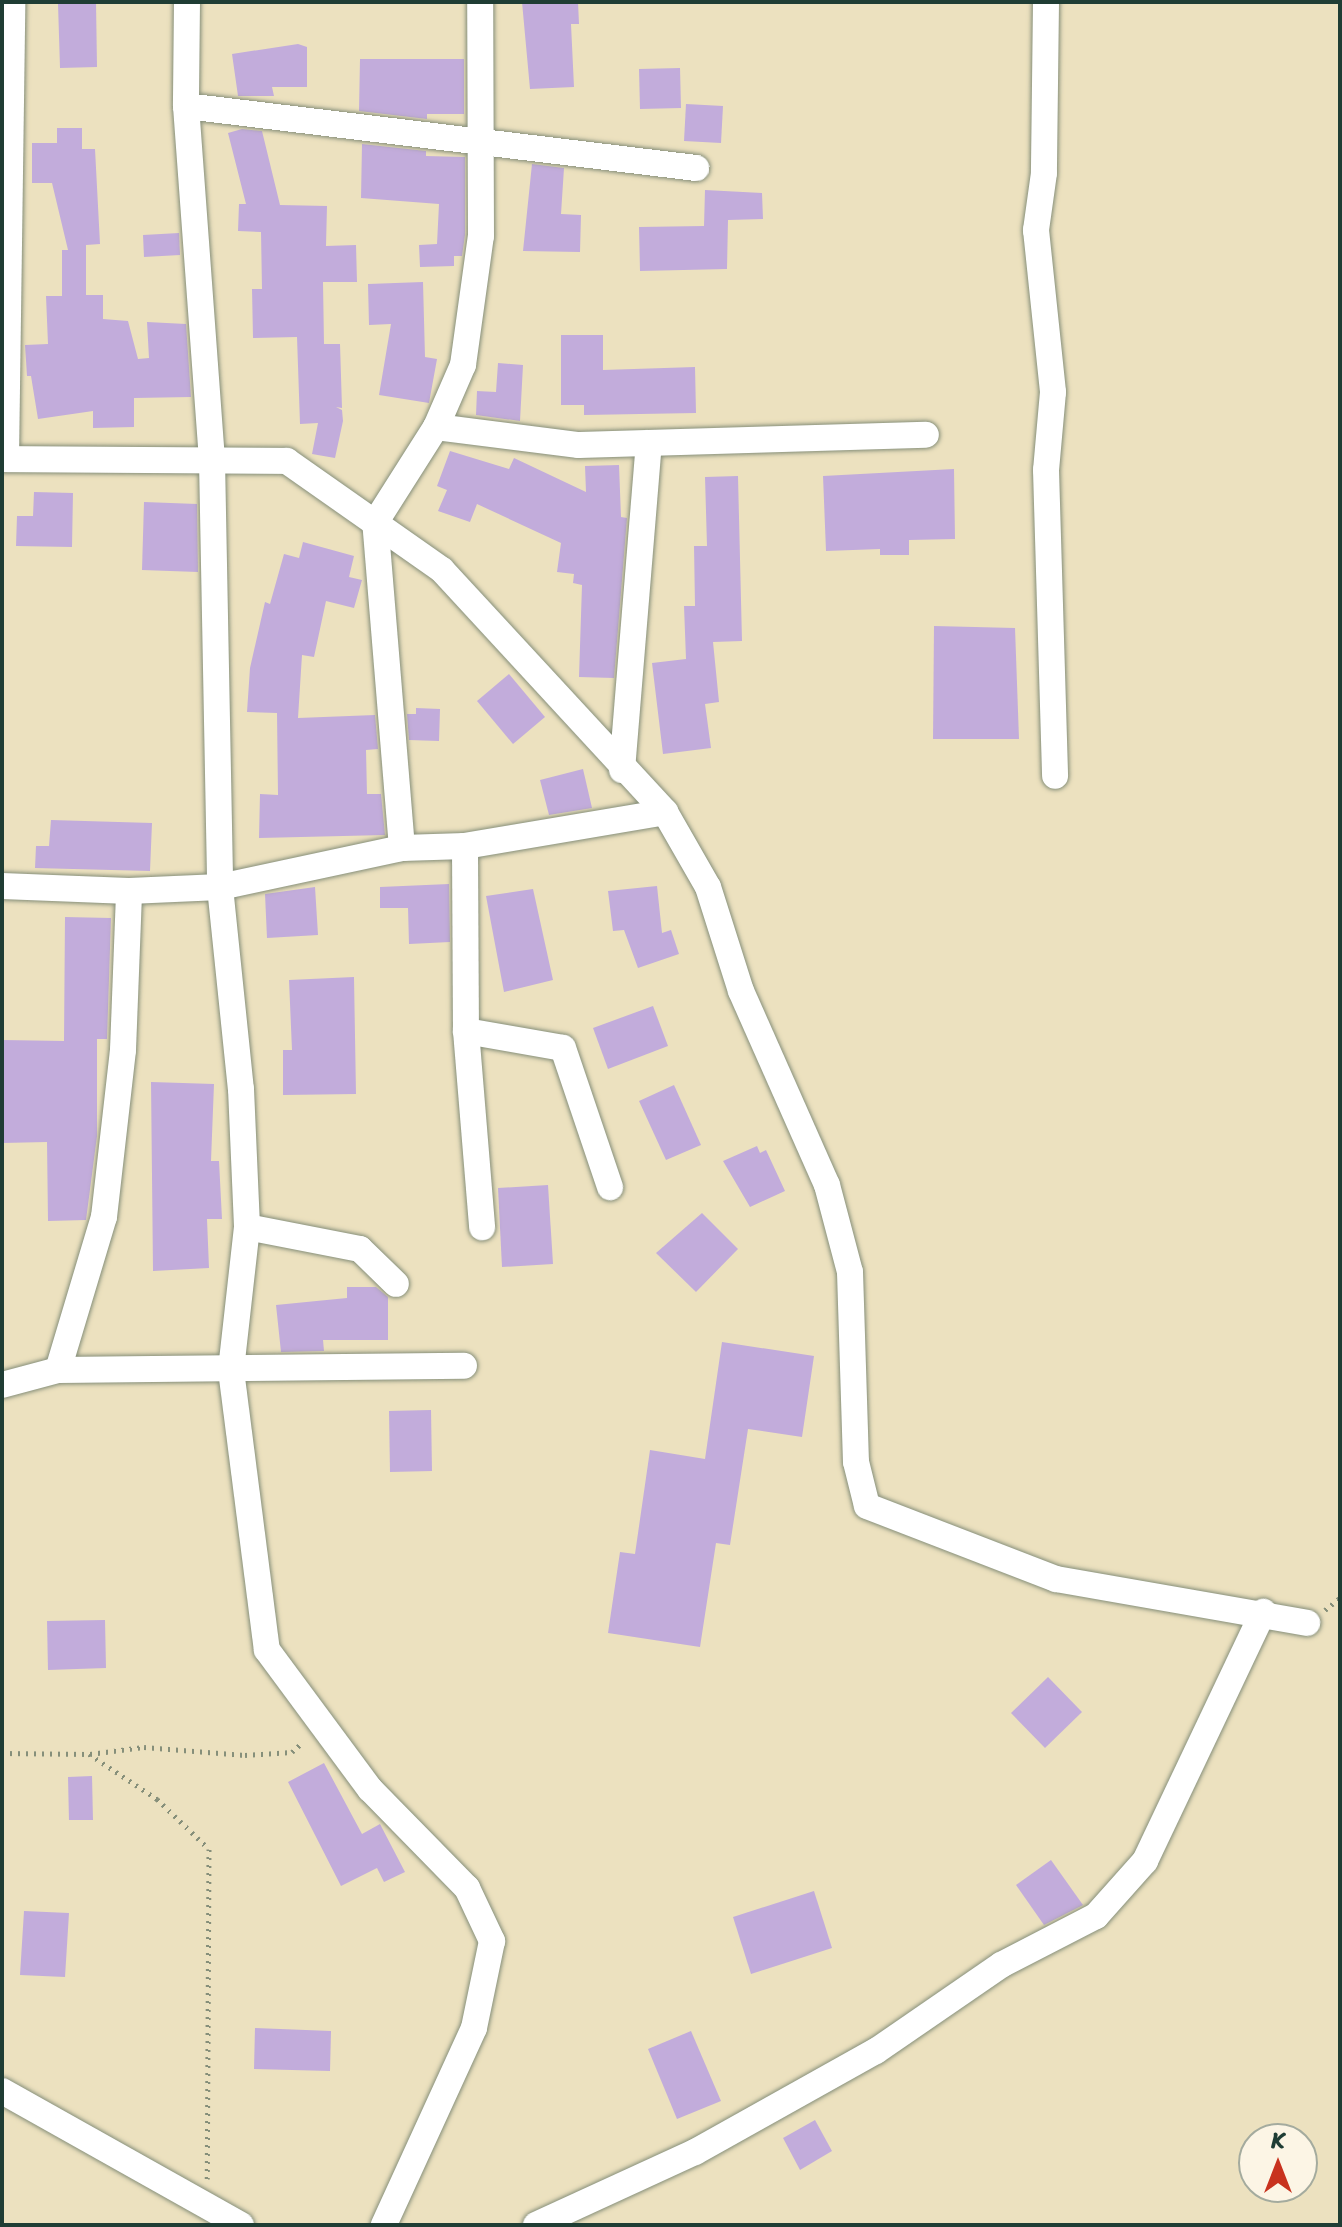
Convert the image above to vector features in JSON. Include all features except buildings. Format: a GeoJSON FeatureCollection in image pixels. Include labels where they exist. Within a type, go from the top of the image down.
{"type":"FeatureCollection","features":[{"type":"Feature","properties":{"kind":"street"},"geometry":{"type":"LineString","coordinates":[[12,2],[4,459],[287,461],[442,570],[622,770],[665,812],[708,887],[741,991],[827,1185],[850,1272],[856,1462],[867,1506],[1056,1579],[1263,1612],[1307,1623]]}},
{"type":"Feature","properties":{"kind":"street"},"geometry":{"type":"LineString","coordinates":[[187,2],[186,106],[212,460],[220,887],[241,1089],[247,1227],[231,1370],[267,1650],[370,1789],[467,1888],[492,1941],[474,2028],[384,2225]]}},
{"type":"Feature","properties":{"kind":"street"},"geometry":{"type":"LineString","coordinates":[[402,848],[375,523],[436,427],[463,365],[481,236],[477,142],[480,2]]}},
{"type":"Feature","properties":{"kind":"street"},"geometry":{"type":"LineString","coordinates":[[1046,2],[1044,173],[1036,230],[1053,392],[1046,470],[1055,776]]}},
{"type":"Feature","properties":{"kind":"street"},"geometry":{"type":"LineString","coordinates":[[186,106],[696,168]]}},
{"type":"Feature","properties":{"kind":"street"},"geometry":{"type":"LineString","coordinates":[[436,427],[579,445],[926,435]]}},
{"type":"Feature","properties":{"kind":"street"},"geometry":{"type":"LineString","coordinates":[[622,770],[649,443]]}},
{"type":"Feature","properties":{"kind":"street"},"geometry":{"type":"LineString","coordinates":[[2,886],[129,891],[220,887],[402,848],[465,846],[665,812]]}},
{"type":"Feature","properties":{"kind":"street"},"geometry":{"type":"LineString","coordinates":[[465,846],[466,1031],[482,1227]]}},
{"type":"Feature","properties":{"kind":"street"},"geometry":{"type":"LineString","coordinates":[[58,1370],[104,1217],[123,1050],[129,891]]}},
{"type":"Feature","properties":{"kind":"street"},"geometry":{"type":"LineString","coordinates":[[466,1031],[563,1048],[610,1187]]}},
{"type":"Feature","properties":{"kind":"street"},"geometry":{"type":"LineString","coordinates":[[247,1227],[360,1249],[396,1284]]}},
{"type":"Feature","properties":{"kind":"street"},"geometry":{"type":"LineString","coordinates":[[2,1385],[58,1370],[464,1366]]}},
{"type":"Feature","properties":{"kind":"street"},"geometry":{"type":"LineString","coordinates":[[536,2225],[695,2152],[876,2051],[1001,1965],[1096,1916],[1145,1861],[1263,1612]]}},
{"type":"Feature","properties":{"kind":"street"},"geometry":{"type":"LineString","coordinates":[[2,2091],[241,2225]]}},
{"type":"Feature","properties":{"kind":"path"},"geometry":{"type":"LineString","coordinates":[[2,1753],[89,1754],[144,1747],[245,1755],[292,1752],[323,1726]]}},
{"type":"Feature","properties":{"kind":"path"},"geometry":{"type":"LineString","coordinates":[[89,1754],[157,1799],[209,1849],[212,1979],[205,2205]]}}]}
